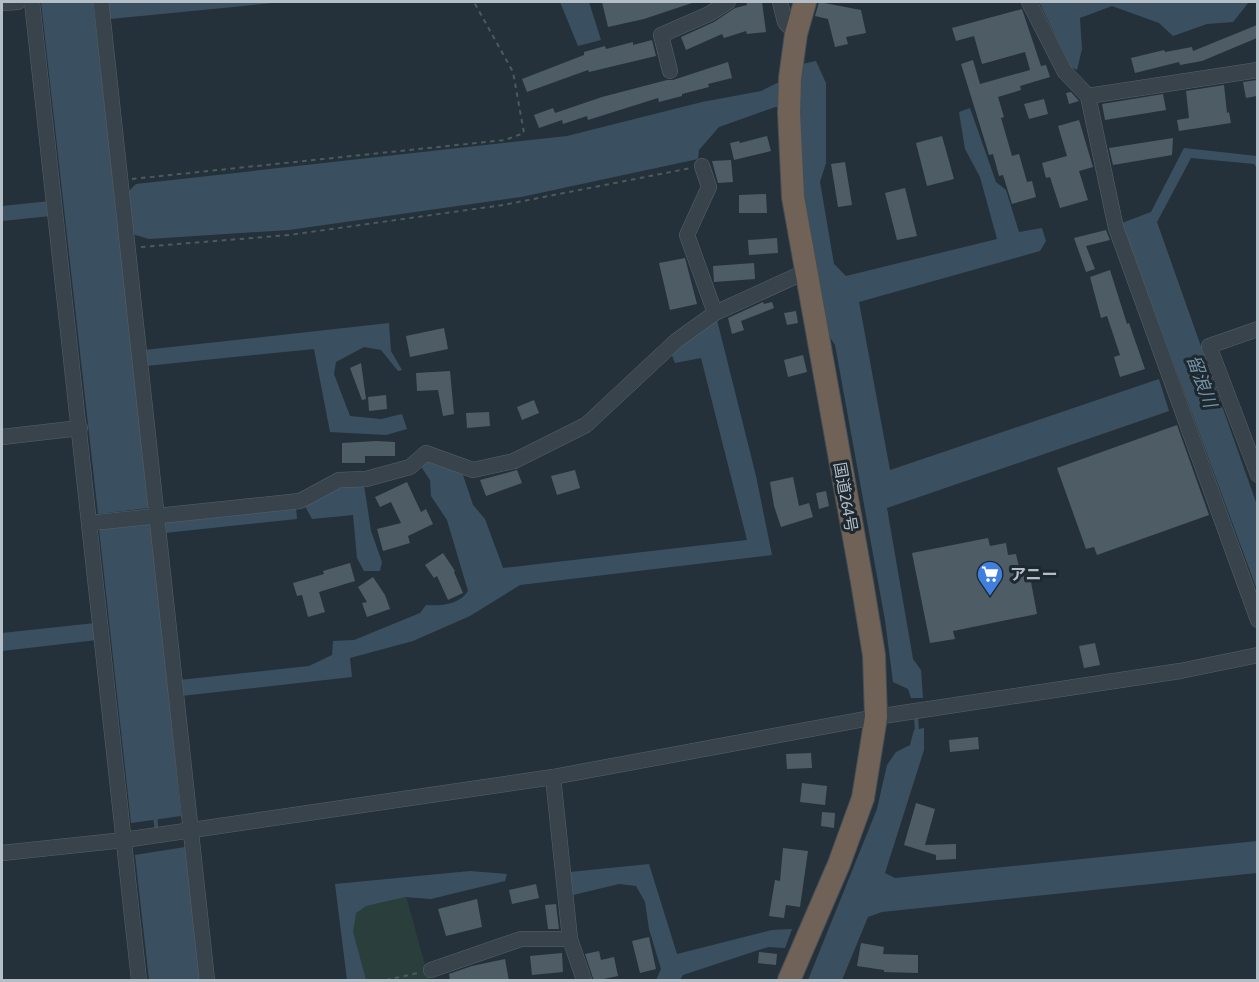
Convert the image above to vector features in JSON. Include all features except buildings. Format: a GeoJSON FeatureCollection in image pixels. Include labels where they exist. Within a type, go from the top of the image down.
{"type":"FeatureCollection","features":[{"type":"Feature","properties":{"kind":"highway","name":"国道264号"},"geometry":{"type":"LineString","coordinates":[[789,981],[839,864],[863,798],[876,717],[873,655],[862,582],[793,197],[789,112],[790,78],[796,34],[805,2]]}},
{"type":"Feature","properties":{"kind":"street"},"geometry":{"type":"LineString","coordinates":[[2,3],[18,2]]}},
{"type":"Feature","properties":{"kind":"street"},"geometry":{"type":"LineString","coordinates":[[32,2],[139,981]]}},
{"type":"Feature","properties":{"kind":"street"},"geometry":{"type":"LineString","coordinates":[[101,2],[207,981]]}},
{"type":"Feature","properties":{"kind":"street"},"geometry":{"type":"LineString","coordinates":[[670,71],[661,35],[709,14],[728,2]]}},
{"type":"Feature","properties":{"kind":"street"},"geometry":{"type":"LineString","coordinates":[[780,2],[786,22],[796,34]]}},
{"type":"Feature","properties":{"kind":"street"},"geometry":{"type":"LineString","coordinates":[[1029,2],[1065,72],[1088,96],[1116,228],[1257,621]]}},
{"type":"Feature","properties":{"kind":"street"},"geometry":{"type":"LineString","coordinates":[[1088,96],[1257,70]]}},
{"type":"Feature","properties":{"kind":"street"},"geometry":{"type":"LineString","coordinates":[[702,166],[709,187],[687,235],[715,313]]}},
{"type":"Feature","properties":{"kind":"street"},"geometry":{"type":"LineString","coordinates":[[90,523],[300,501],[339,480],[366,479],[410,467],[426,453],[473,470],[514,461],[586,425],[676,341],[715,313],[805,272]]}},
{"type":"Feature","properties":{"kind":"street"},"geometry":{"type":"LineString","coordinates":[[1257,329],[1209,346],[1257,475]]}},
{"type":"Feature","properties":{"kind":"street"},"geometry":{"type":"LineString","coordinates":[[2,437],[80,428]]}},
{"type":"Feature","properties":{"kind":"street"},"geometry":{"type":"LineString","coordinates":[[2,853],[124,840],[553,777],[876,717],[1180,671],[1257,655]]}},
{"type":"Feature","properties":{"kind":"street"},"geometry":{"type":"LineString","coordinates":[[553,777],[570,939],[584,981]]}},
{"type":"Feature","properties":{"kind":"street"},"geometry":{"type":"LineString","coordinates":[[431,970],[521,939],[570,939]]}},
{"type":"Feature","properties":{"kind":"path"},"geometry":{"type":"LineString","coordinates":[[121,180],[505,140],[524,133],[513,72],[474,2]]}},
{"type":"Feature","properties":{"kind":"path"},"geometry":{"type":"LineString","coordinates":[[127,248],[290,235],[503,205],[702,166]]}},
{"type":"Feature","properties":{"kind":"path"},"geometry":{"type":"LineString","coordinates":[[386,981],[431,970]]}},
{"type":"Feature","properties":{"kind":"green space"},"geometry":{"type":"Polygon","coordinates":[[[402,881],[429,980],[350,980],[336,888],[402,881]]]}},
{"type":"Feature","properties":{"kind":"water"},"geometry":{"type":"Polygon","coordinates":[[[41,2],[93,2],[116,204],[136,184],[567,136],[702,102],[761,91],[777,83],[802,83],[802,64],[816,61],[826,83],[826,163],[820,182],[834,264],[846,276],[997,239],[980,177],[965,149],[959,112],[970,108],[996,182],[1006,190],[1019,232],[1042,228],[1046,241],[1040,251],[859,302],[890,470],[1159,379],[1169,411],[887,508],[913,659],[921,670],[923,698],[911,698],[908,689],[893,682],[885,620],[835,345],[827,333],[810,252],[801,171],[801,110],[775,107],[719,127],[699,150],[698,159],[521,197],[289,230],[149,239],[132,234],[149,508],[98,514],[41,2]]]}},
{"type":"Feature","properties":{"kind":"water"},"geometry":{"type":"Polygon","coordinates":[[[283,2],[110,19],[108,3],[283,2]]]}},
{"type":"Feature","properties":{"kind":"water"},"geometry":{"type":"Polygon","coordinates":[[[560,2],[589,2],[601,40],[578,46],[560,2]]]}},
{"type":"Feature","properties":{"kind":"water"},"geometry":{"type":"Polygon","coordinates":[[[1039,2],[1249,2],[1233,22],[1207,24],[1173,36],[1159,23],[1112,6],[1080,18],[1082,49],[1077,70],[1071,67],[1039,2]]]}},
{"type":"Feature","properties":{"kind":"water","name":"留浪川"},"geometry":{"type":"Polygon","coordinates":[[[1184,148],[1257,156],[1257,168],[1254,164],[1191,158],[1157,222],[1257,505],[1257,590],[1122,223],[1151,212],[1184,148]]]}},
{"type":"Feature","properties":{"kind":"water"},"geometry":{"type":"Polygon","coordinates":[[[50,201],[51,216],[2,221],[2,206],[50,201]]]}},
{"type":"Feature","properties":{"kind":"water"},"geometry":{"type":"Polygon","coordinates":[[[717,320],[756,476],[772,555],[520,585],[470,616],[413,641],[350,658],[352,677],[181,696],[179,680],[309,666],[332,655],[333,641],[354,640],[420,613],[426,605],[449,604],[464,596],[468,591],[447,520],[431,496],[430,480],[420,465],[429,459],[441,462],[463,475],[473,505],[485,519],[503,568],[747,540],[701,358],[675,363],[671,353],[717,320]]]}},
{"type":"Feature","properties":{"kind":"water"},"geometry":{"type":"Polygon","coordinates":[[[389,323],[391,351],[402,370],[398,371],[381,350],[364,347],[336,362],[334,374],[350,416],[381,419],[402,414],[407,429],[386,435],[330,432],[314,349],[146,366],[144,350],[389,323]]]}},
{"type":"Feature","properties":{"kind":"water"},"geometry":{"type":"Polygon","coordinates":[[[340,485],[364,485],[371,531],[382,562],[380,571],[364,571],[357,558],[353,515],[312,519],[305,506],[340,485]]]}},
{"type":"Feature","properties":{"kind":"water"},"geometry":{"type":"Polygon","coordinates":[[[296,508],[297,519],[165,533],[164,521],[296,508]]]}},
{"type":"Feature","properties":{"kind":"water"},"geometry":{"type":"Polygon","coordinates":[[[151,524],[181,816],[131,823],[99,529],[151,524]]]}},
{"type":"Feature","properties":{"kind":"water"},"geometry":{"type":"Polygon","coordinates":[[[95,623],[97,640],[2,651],[2,633],[95,623]]]}},
{"type":"Feature","properties":{"kind":"water"},"geometry":{"type":"Polygon","coordinates":[[[924,728],[924,750],[885,873],[895,878],[1257,841],[1257,873],[882,912],[868,917],[842,980],[808,980],[877,809],[887,765],[896,752],[910,745],[914,730],[924,728]]]}},
{"type":"Feature","properties":{"kind":"water"},"geometry":{"type":"Polygon","coordinates":[[[185,847],[200,980],[149,980],[135,855],[185,847]]]}},
{"type":"Feature","properties":{"kind":"water"},"geometry":{"type":"Polygon","coordinates":[[[649,864],[677,954],[772,930],[792,929],[785,948],[768,947],[683,975],[680,980],[656,980],[661,969],[649,929],[645,902],[636,886],[619,884],[573,895],[570,872],[649,864]]]}},
{"type":"Feature","properties":{"kind":"water"},"geometry":{"type":"Polygon","coordinates":[[[470,871],[507,874],[505,881],[431,899],[405,897],[366,906],[356,913],[353,932],[366,980],[347,980],[335,884],[470,871]]]}},
{"type":"Feature","properties":{"kind":"waterway"},"geometry":{"type":"LineString","coordinates":[[916,714],[917,734]]}},
{"type":"Feature","properties":{"kind":"waterway"},"geometry":{"type":"LineString","coordinates":[[155,816],[157,833]]}},
{"type":"Feature","properties":{"kind":"place","name":"アニー"},"geometry":{"type":"Point","coordinates":[990,597]}}]}
